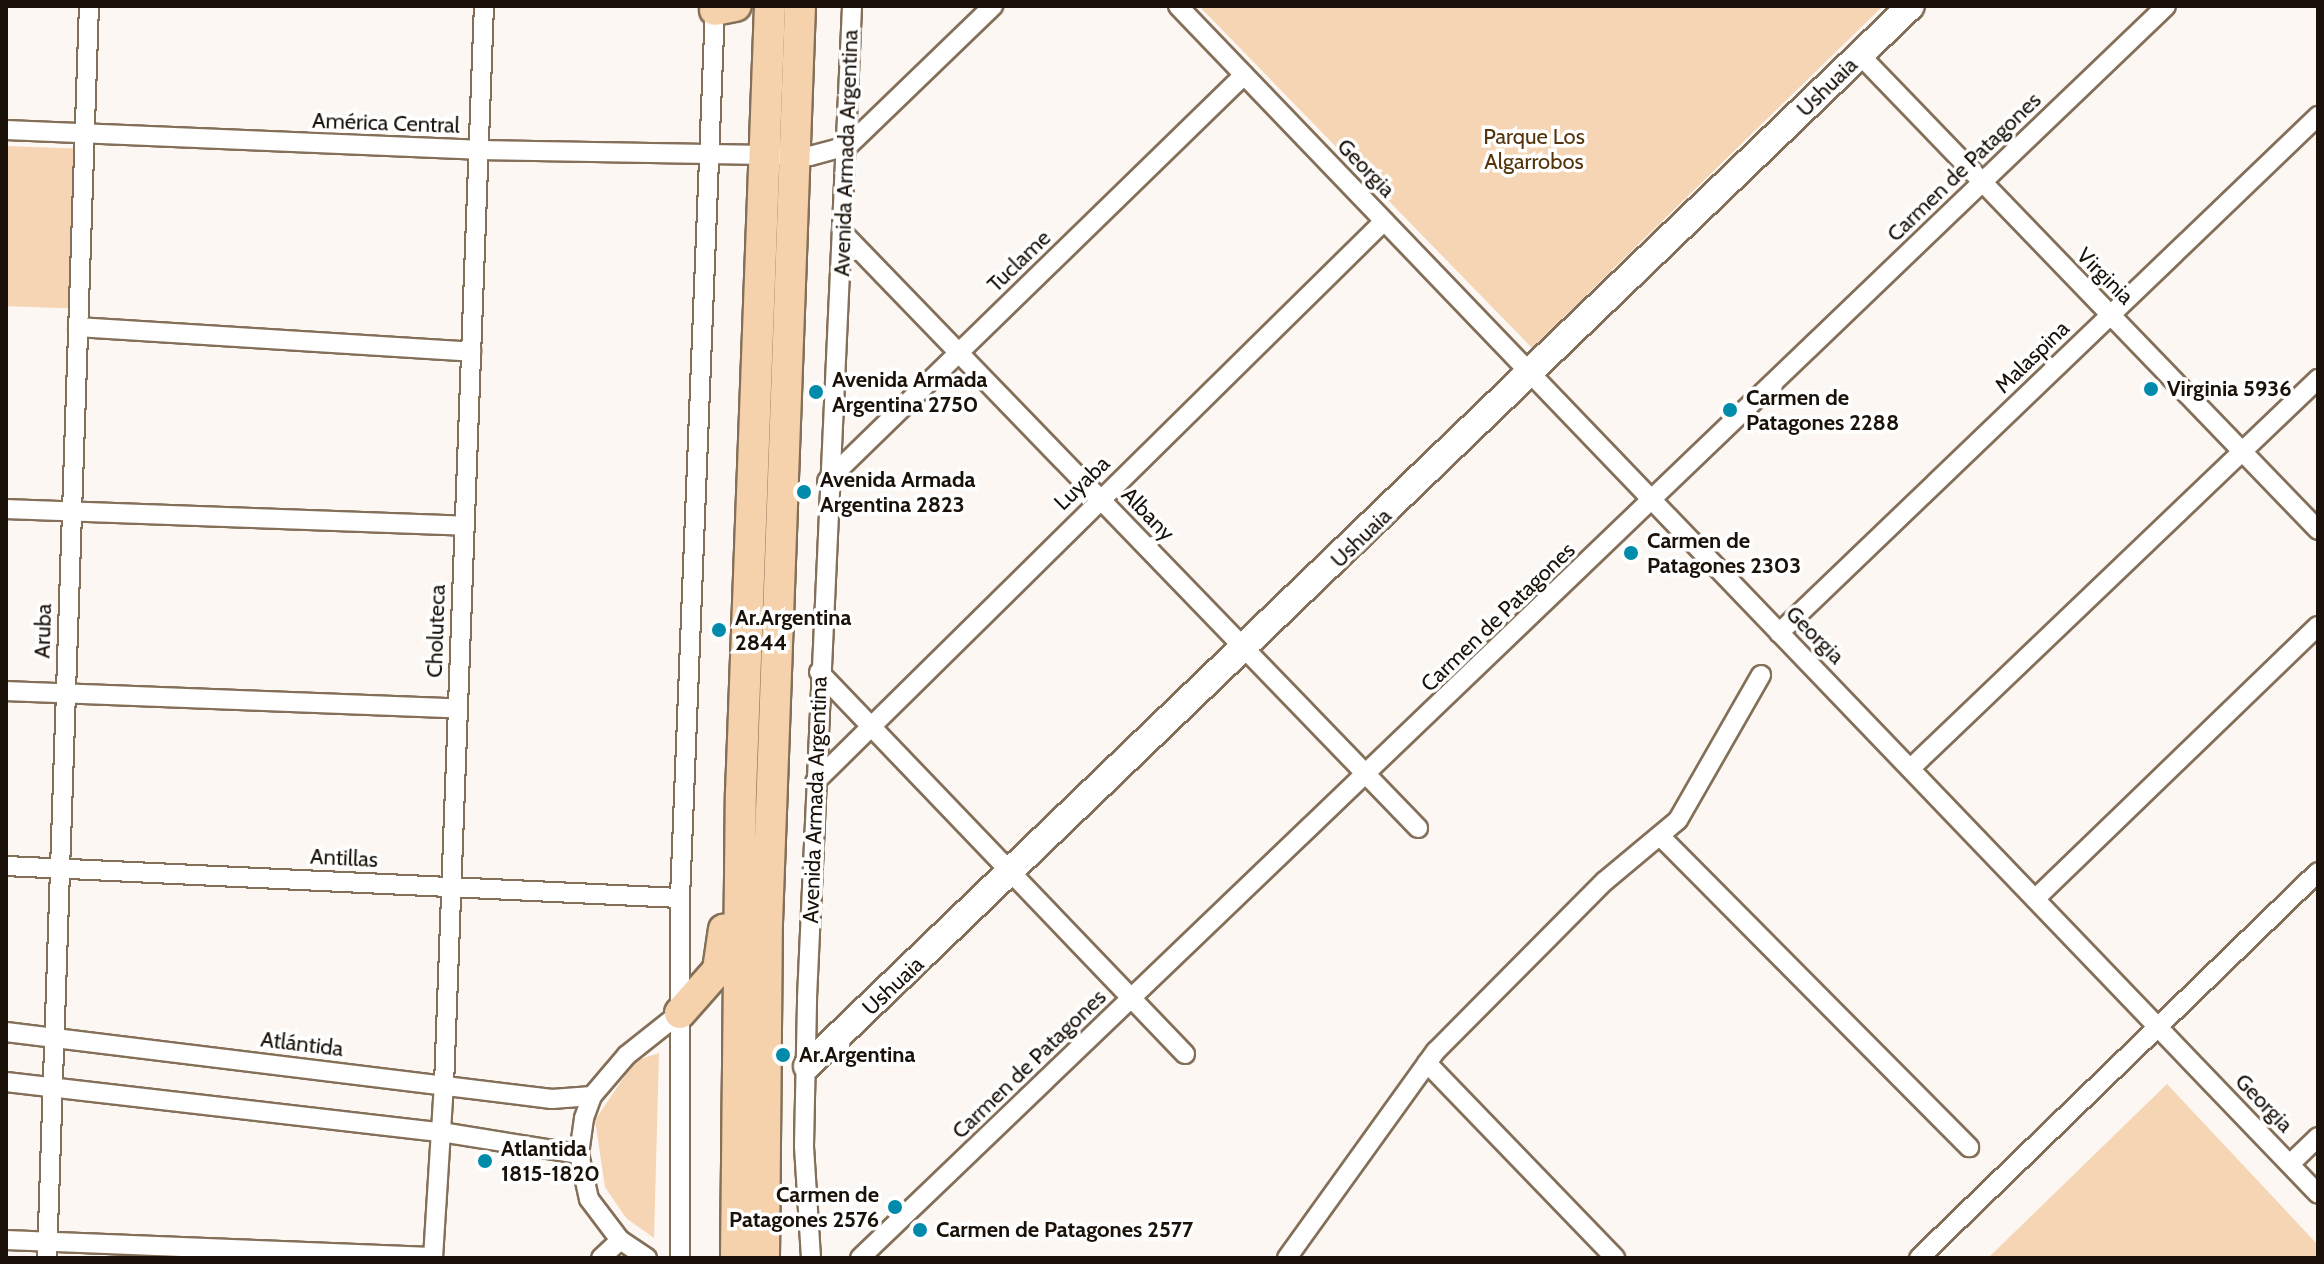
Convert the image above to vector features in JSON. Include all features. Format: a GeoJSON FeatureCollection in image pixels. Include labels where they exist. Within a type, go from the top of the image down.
{"type":"FeatureCollection","features":[{"type":"Feature","properties":{"kind":"main road"},"geometry":{"type":"LineString","coordinates":[[736,1258],[741,793],[770,6]]}},
{"type":"Feature","properties":{"kind":"main road","name":"Avenida Armada Argentina"},"geometry":{"type":"LineString","coordinates":[[764,1258],[767,908],[800,6]]}},
{"type":"Feature","properties":{"kind":"main road","name":"Ushuaia"},"geometry":{"type":"LineString","coordinates":[[807,1066],[1013,873],[1911,6]]}},
{"type":"Feature","properties":{"kind":"main road"},"geometry":{"type":"LineString","coordinates":[[680,1013],[721,959],[731,827],[741,793]]}},
{"type":"Feature","properties":{"kind":"street","name":"Aruba"},"geometry":{"type":"LineString","coordinates":[[47,1250],[89,6]]}},
{"type":"Feature","properties":{"kind":"street","name":"Choluteca"},"geometry":{"type":"LineString","coordinates":[[433,1257],[444,1085],[484,6]]}},
{"type":"Feature","properties":{"kind":"street","name":"Avenida Armada Argentina"},"geometry":{"type":"LineString","coordinates":[[811,1258],[804,1146],[815,782],[827,481],[844,234],[852,6]]}},
{"type":"Feature","properties":{"kind":"street"},"geometry":{"type":"LineString","coordinates":[[848,146],[993,6]]}},
{"type":"Feature","properties":{"kind":"street","name":"Georgia"},"geometry":{"type":"LineString","coordinates":[[1178,6],[1653,503],[1912,767],[2318,1194]]}},
{"type":"Feature","properties":{"kind":"street","name":"Carmen de Patagones"},"geometry":{"type":"LineString","coordinates":[[860,1258],[1653,503],[2166,6]]}},
{"type":"Feature","properties":{"kind":"street"},"geometry":{"type":"LineString","coordinates":[[680,1258],[680,898],[707,154],[722,7]]}},
{"type":"Feature","properties":{"kind":"street","name":"Virginia"},"geometry":{"type":"LineString","coordinates":[[1860,55],[1980,184],[2318,530]]}},
{"type":"Feature","properties":{"kind":"street","name":"Tuclame"},"geometry":{"type":"LineString","coordinates":[[827,481],[1244,75]]}},
{"type":"Feature","properties":{"kind":"street","name":"Malaspina"},"geometry":{"type":"LineString","coordinates":[[1779,633],[2318,116]]}},
{"type":"Feature","properties":{"kind":"street","name":"América Central"},"geometry":{"type":"LineString","coordinates":[[6,130],[478,150],[765,157],[795,157],[848,146]]}},
{"type":"Feature","properties":{"kind":"street","name":"Luyaba"},"geometry":{"type":"LineString","coordinates":[[815,782],[1384,221]]}},
{"type":"Feature","properties":{"kind":"street","name":"Albany"},"geometry":{"type":"LineString","coordinates":[[844,234],[1418,828]]}},
{"type":"Feature","properties":{"kind":"street"},"geometry":{"type":"LineString","coordinates":[[78,327],[471,352]]}},
{"type":"Feature","properties":{"kind":"street"},"geometry":{"type":"LineString","coordinates":[[1912,767],[2318,379]]}},
{"type":"Feature","properties":{"kind":"street"},"geometry":{"type":"LineString","coordinates":[[6,509],[464,526]]}},
{"type":"Feature","properties":{"kind":"street"},"geometry":{"type":"LineString","coordinates":[[2035,899],[2318,626]]}},
{"type":"Feature","properties":{"kind":"street"},"geometry":{"type":"LineString","coordinates":[[819,672],[1185,1054]]}},
{"type":"Feature","properties":{"kind":"street"},"geometry":{"type":"LineString","coordinates":[[1287,1258],[1427,1063],[1605,881],[1662,838],[1678,820],[1761,675]]}},
{"type":"Feature","properties":{"kind":"street"},"geometry":{"type":"LineString","coordinates":[[6,691],[457,708]]}},
{"type":"Feature","properties":{"kind":"street"},"geometry":{"type":"LineString","coordinates":[[1662,838],[1969,1147]]}},
{"type":"Feature","properties":{"kind":"street","name":"Antillas"},"geometry":{"type":"LineString","coordinates":[[6,866],[680,898]]}},
{"type":"Feature","properties":{"kind":"street"},"geometry":{"type":"LineString","coordinates":[[1919,1258],[2318,872]]}},
{"type":"Feature","properties":{"kind":"street"},"geometry":{"type":"LineString","coordinates":[[647,1258],[620,1240],[589,1199],[579,1154],[592,1096],[627,1055],[680,1013]]}},
{"type":"Feature","properties":{"kind":"street","name":"Atlántida"},"geometry":{"type":"LineString","coordinates":[[6,1032],[561,1100],[592,1096]]}},
{"type":"Feature","properties":{"kind":"street"},"geometry":{"type":"LineString","coordinates":[[1427,1063],[1615,1258]]}},
{"type":"Feature","properties":{"kind":"street"},"geometry":{"type":"LineString","coordinates":[[6,1082],[441,1132],[579,1154]]}},
{"type":"Feature","properties":{"kind":"street"},"geometry":{"type":"LineString","coordinates":[[2290,1164],[2318,1137]]}},
{"type":"Feature","properties":{"kind":"street"},"geometry":{"type":"LineString","coordinates":[[6,1240],[47,1250],[433,1257]]}},
{"type":"Feature","properties":{"kind":"street"},"geometry":{"type":"LineString","coordinates":[[601,1258],[620,1240]]}},
{"type":"Feature","properties":{"kind":"green space","name":"Parque Los Algarrobos"},"geometry":{"type":"Polygon","coordinates":[[[1199,6],[1883,6],[1532,348],[1199,6]]]}},
{"type":"Feature","properties":{"kind":"green space"},"geometry":{"type":"Polygon","coordinates":[[[6,146],[75,148],[69,308],[6,306],[6,146]]]}},
{"type":"Feature","properties":{"kind":"green space"},"geometry":{"type":"Polygon","coordinates":[[[659,1053],[654,1238],[626,1218],[605,1187],[595,1120],[635,1061],[659,1053]]]}},
{"type":"Feature","properties":{"kind":"green space"},"geometry":{"type":"Polygon","coordinates":[[[2167,1084],[2318,1245],[2318,1258],[1988,1258],[2167,1084]]]}},
{"type":"Feature","properties":{"kind":"place","name":"Virginia 5936"},"geometry":{"type":"Point","coordinates":[2151,389]}},
{"type":"Feature","properties":{"kind":"place","name":"Avenida Armada Argentina 2750"},"geometry":{"type":"Point","coordinates":[816,392]}},
{"type":"Feature","properties":{"kind":"place","name":"Carmen de Patagones 2288"},"geometry":{"type":"Point","coordinates":[1730,410]}},
{"type":"Feature","properties":{"kind":"place","name":"Avenida Armada Argentina 2823"},"geometry":{"type":"Point","coordinates":[804,492]}},
{"type":"Feature","properties":{"kind":"place","name":"Carmen de Patagones 2303"},"geometry":{"type":"Point","coordinates":[1631,553]}},
{"type":"Feature","properties":{"kind":"place","name":"Ar.Argentina 2844"},"geometry":{"type":"Point","coordinates":[719,630]}},
{"type":"Feature","properties":{"kind":"place","name":"Ar.Argentina"},"geometry":{"type":"Point","coordinates":[783,1055]}},
{"type":"Feature","properties":{"kind":"place","name":"Atlantida 1815-1820"},"geometry":{"type":"Point","coordinates":[485,1161]}},
{"type":"Feature","properties":{"kind":"place","name":"Carmen de Patagones 2576"},"geometry":{"type":"Point","coordinates":[895,1207]}},
{"type":"Feature","properties":{"kind":"place","name":"Carmen de Patagones 2577"},"geometry":{"type":"Point","coordinates":[920,1230]}}]}
